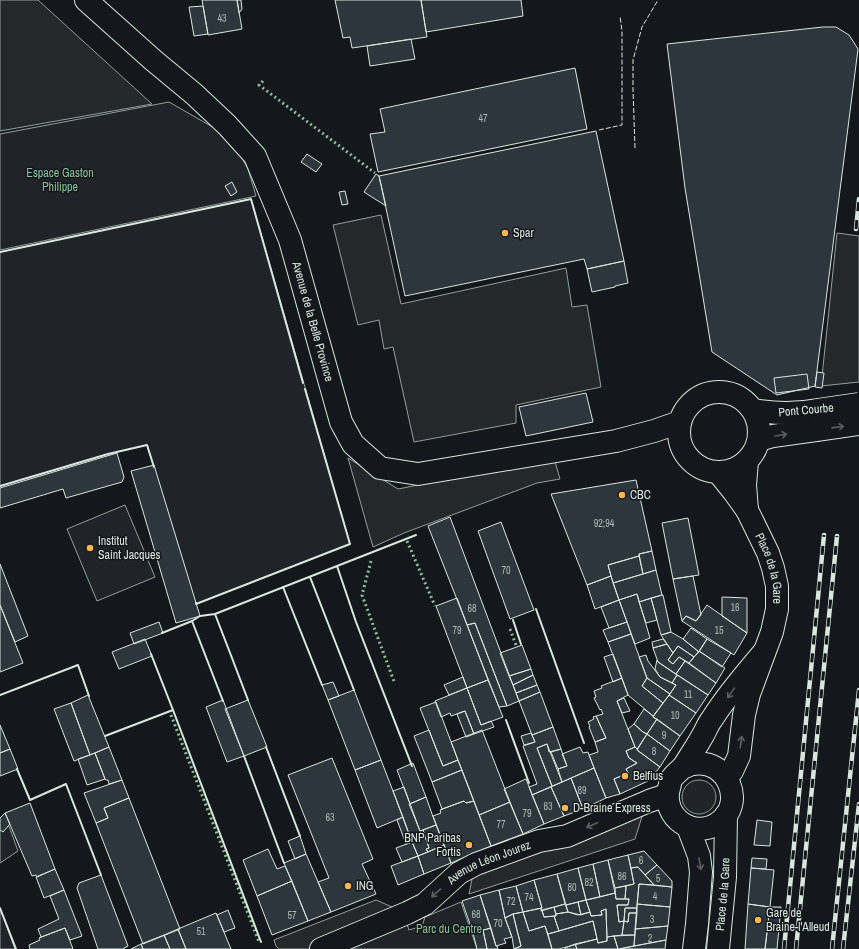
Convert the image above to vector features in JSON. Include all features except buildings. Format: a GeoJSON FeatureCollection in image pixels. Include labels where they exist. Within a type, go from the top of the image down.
{"type":"FeatureCollection","features":[{"type":"Feature","properties":{"kind":"main road","name":"Avenue de la Belle Province"},"geometry":{"type":"LineString","coordinates":[[86,0],[194,94],[227,125],[255,156],[290,240],[341,422],[353,444],[380,468],[418,474],[616,441],[654,431],[680,422]]}},
{"type":"Feature","properties":{"kind":"main road"},"geometry":{"type":"LineString","coordinates":[[717,391],[728,392],[747,402],[754,410],[760,430],[759,440],[755,452],[747,461],[735,469],[718,472],[708,471],[697,465],[687,456],[679,438],[680,422],[685,410],[693,401],[706,394],[717,391]]}},
{"type":"Feature","properties":{"kind":"main road","name":"Pont Courbe"},"geometry":{"type":"LineString","coordinates":[[759,440],[859,404]]}},
{"type":"Feature","properties":{"kind":"main road","name":"Pont Courbe"},"geometry":{"type":"LineString","coordinates":[[754,410],[771,413],[800,413],[817,420],[859,424]]}},
{"type":"Feature","properties":{"kind":"main road","name":"Avenue de la Belle Province"},"geometry":{"type":"LineString","coordinates":[[616,441],[681,445]]}},
{"type":"Feature","properties":{"kind":"main road","name":"Place de la Gare"},"geometry":{"type":"LineString","coordinates":[[747,461],[745,485],[747,510]]}},
{"type":"Feature","properties":{"kind":"main road","name":"Place de la Gare"},"geometry":{"type":"LineString","coordinates":[[718,472],[747,510],[768,553],[777,586],[776,609],[772,632],[749,694],[744,715],[739,756],[732,771],[726,777],[732,790],[732,803],[726,815],[725,877],[718,949]]}},
{"type":"Feature","properties":{"kind":"main road","name":"Place de la Gare"},"geometry":{"type":"LineString","coordinates":[[694,949],[701,872],[699,856],[688,827],[677,820],[669,808],[667,795],[671,780],[682,768],[711,720],[738,683],[764,652]]}},
{"type":"Feature","properties":{"kind":"main road"},"geometry":{"type":"LineString","coordinates":[[682,768],[694,764],[706,764],[718,769],[726,777]]}},
{"type":"Feature","properties":{"kind":"main road","name":"Avenue Léon Jourez"},"geometry":{"type":"LineString","coordinates":[[321,949],[407,913],[424,904],[460,873],[476,864],[539,841],[566,836],[649,801],[667,795]]}},
{"type":"Feature","properties":{"kind":"main road"},"geometry":{"type":"LineString","coordinates":[[688,827],[699,829],[709,828],[719,823],[726,815]]}},
{"type":"Feature","properties":{"kind":"green space","name":"Espace Gaston Philippe"},"geometry":{"type":"Polygon","coordinates":[[[169,102],[230,137],[248,169],[256,196],[0,250],[0,134],[169,102]]]}},
{"type":"Feature","properties":{"kind":"green space"},"geometry":{"type":"Polygon","coordinates":[[[251,199],[350,544],[196,604],[147,445],[108,454],[0,486],[0,252],[251,199]]]}},
{"type":"Feature","properties":{"kind":"green space"},"geometry":{"type":"Polygon","coordinates":[[[125,505],[155,577],[97,601],[67,529],[125,505]]]}},
{"type":"Feature","properties":{"kind":"green space"},"geometry":{"type":"Polygon","coordinates":[[[696,780],[702,780],[706,781],[713,787],[716,797],[715,804],[709,811],[702,814],[696,814],[692,813],[685,807],[682,800],[682,794],[683,790],[689,783],[696,780]]]}},
{"type":"Feature","properties":{"kind":"green space"},"geometry":{"type":"Polygon","coordinates":[[[6,818],[18,851],[0,863],[0,820],[6,818]]]}},
{"type":"Feature","properties":{"kind":"green space","name":"Parc du Centre"},"geometry":{"type":"Polygon","coordinates":[[[461,902],[477,949],[346,949],[407,924],[409,930],[422,926],[425,917],[461,902]]]}},
{"type":"Feature","properties":{"kind":"green space"},"geometry":{"type":"Polygon","coordinates":[[[0,908],[15,949],[0,949],[0,908]]]}},
{"type":"Feature","properties":{"kind":"shaded area"},"geometry":{"type":"Polygon","coordinates":[[[0,0],[38,0],[152,104],[0,131],[0,0]]]}},
{"type":"Feature","properties":{"kind":"shaded area"},"geometry":{"type":"Polygon","coordinates":[[[381,215],[401,304],[566,268],[572,307],[587,305],[601,387],[516,405],[516,423],[414,442],[393,347],[384,349],[379,320],[358,325],[333,225],[381,215]]]}},
{"type":"Feature","properties":{"kind":"shaded area"},"geometry":{"type":"Polygon","coordinates":[[[837,233],[859,236],[859,382],[821,386],[837,233]]]}},
{"type":"Feature","properties":{"kind":"shaded area"},"geometry":{"type":"Polygon","coordinates":[[[348,458],[398,489],[554,458],[560,479],[537,483],[404,533],[373,547],[348,458]]]}},
{"type":"Feature","properties":{"kind":"shaded area"},"geometry":{"type":"Polygon","coordinates":[[[644,810],[635,839],[469,894],[474,869],[644,810]]]}},
{"type":"Feature","properties":{"kind":"shaded area"},"geometry":{"type":"Polygon","coordinates":[[[376,900],[399,910],[386,918],[309,949],[279,949],[276,946],[274,940],[376,900]]]}},
{"type":"Feature","properties":{"kind":"railway"},"geometry":{"type":"LineString","coordinates":[[856,229],[859,199]]}},
{"type":"Feature","properties":{"kind":"railway"},"geometry":{"type":"LineString","coordinates":[[784,949],[824,535]]}},
{"type":"Feature","properties":{"kind":"railway"},"geometry":{"type":"LineString","coordinates":[[796,949],[837,536]]}},
{"type":"Feature","properties":{"kind":"railway"},"geometry":{"type":"LineString","coordinates":[[832,949],[859,690]]}},
{"type":"Feature","properties":{"kind":"railway"},"geometry":{"type":"LineString","coordinates":[[843,949],[859,804]]}},
{"type":"Feature","properties":{"kind":"hedge"},"geometry":{"type":"LineString","coordinates":[[263,81],[259,85],[375,173]]}},
{"type":"Feature","properties":{"kind":"hedge"},"geometry":{"type":"LineString","coordinates":[[407,541],[435,606]]}},
{"type":"Feature","properties":{"kind":"hedge"},"geometry":{"type":"LineString","coordinates":[[371,561],[362,595],[395,684]]}},
{"type":"Feature","properties":{"kind":"hedge"},"geometry":{"type":"LineString","coordinates":[[510,629],[516,645]]}},
{"type":"Feature","properties":{"kind":"hedge"},"geometry":{"type":"LineString","coordinates":[[171,715],[259,942]]}},
{"type":"Feature","properties":{"kind":"fence"},"geometry":{"type":"LineString","coordinates":[[635,148],[633,60],[642,27],[658,0]]}},
{"type":"Feature","properties":{"kind":"fence"},"geometry":{"type":"LineString","coordinates":[[599,130],[622,125],[622,31],[620,16]]}},
{"type":"Feature","properties":{"kind":"wall"},"geometry":{"type":"LineString","coordinates":[[0,252],[251,199],[303,383]]}},
{"type":"Feature","properties":{"kind":"wall"},"geometry":{"type":"LineString","coordinates":[[196,603],[350,544],[305,389]]}},
{"type":"Feature","properties":{"kind":"wall"},"geometry":{"type":"LineString","coordinates":[[0,486],[108,454],[147,445],[154,467]]}},
{"type":"Feature","properties":{"kind":"wall"},"geometry":{"type":"LineString","coordinates":[[215,614],[416,535]]}},
{"type":"Feature","properties":{"kind":"wall"},"geometry":{"type":"LineString","coordinates":[[337,566],[356,622],[412,766]]}},
{"type":"Feature","properties":{"kind":"wall"},"geometry":{"type":"LineString","coordinates":[[310,577],[354,690]]}},
{"type":"Feature","properties":{"kind":"wall"},"geometry":{"type":"LineString","coordinates":[[283,587],[322,685]]}},
{"type":"Feature","properties":{"kind":"wall"},"geometry":{"type":"LineString","coordinates":[[536,609],[584,743]]}},
{"type":"Feature","properties":{"kind":"wall"},"geometry":{"type":"LineString","coordinates":[[162,633],[192,621],[200,616],[215,614],[248,700]]}},
{"type":"Feature","properties":{"kind":"wall"},"geometry":{"type":"LineString","coordinates":[[513,620],[521,644]]}},
{"type":"Feature","properties":{"kind":"wall"},"geometry":{"type":"LineString","coordinates":[[192,621],[223,701]]}},
{"type":"Feature","properties":{"kind":"wall"},"geometry":{"type":"LineString","coordinates":[[105,736],[173,710],[151,654]]}},
{"type":"Feature","properties":{"kind":"wall"},"geometry":{"type":"LineString","coordinates":[[0,695],[78,665],[89,696]]}},
{"type":"Feature","properties":{"kind":"wall"},"geometry":{"type":"LineString","coordinates":[[173,710],[261,942]]}},
{"type":"Feature","properties":{"kind":"wall"},"geometry":{"type":"LineString","coordinates":[[506,720],[529,783]]}},
{"type":"Feature","properties":{"kind":"wall"},"geometry":{"type":"LineString","coordinates":[[266,747],[300,836]]}},
{"type":"Feature","properties":{"kind":"wall"},"geometry":{"type":"LineString","coordinates":[[244,756],[284,863]]}},
{"type":"Feature","properties":{"kind":"wall"},"geometry":{"type":"LineString","coordinates":[[17,769],[30,800],[66,784],[101,875]]}},
{"type":"Feature","properties":{"kind":"wall"},"geometry":{"type":"LineString","coordinates":[[0,908],[16,949]]}},
{"type":"Feature","properties":{"kind":"place","name":"Spar"},"geometry":{"type":"Point","coordinates":[505,233]}},
{"type":"Feature","properties":{"kind":"place","name":"CBC"},"geometry":{"type":"Point","coordinates":[622,495]}},
{"type":"Feature","properties":{"kind":"place","name":"Institut Saint Jacques"},"geometry":{"type":"Point","coordinates":[90,548]}},
{"type":"Feature","properties":{"kind":"place","name":"Belfius"},"geometry":{"type":"Point","coordinates":[625,776]}},
{"type":"Feature","properties":{"kind":"place","name":"D-Braine Express"},"geometry":{"type":"Point","coordinates":[565,808]}},
{"type":"Feature","properties":{"kind":"place","name":"BNP Paribas Fortis"},"geometry":{"type":"Point","coordinates":[469,845]}},
{"type":"Feature","properties":{"kind":"place","name":"ING"},"geometry":{"type":"Point","coordinates":[348,886]}},
{"type":"Feature","properties":{"kind":"place","name":"Gare de Braine-l'Alleud"},"geometry":{"type":"Point","coordinates":[758,920]}}]}
